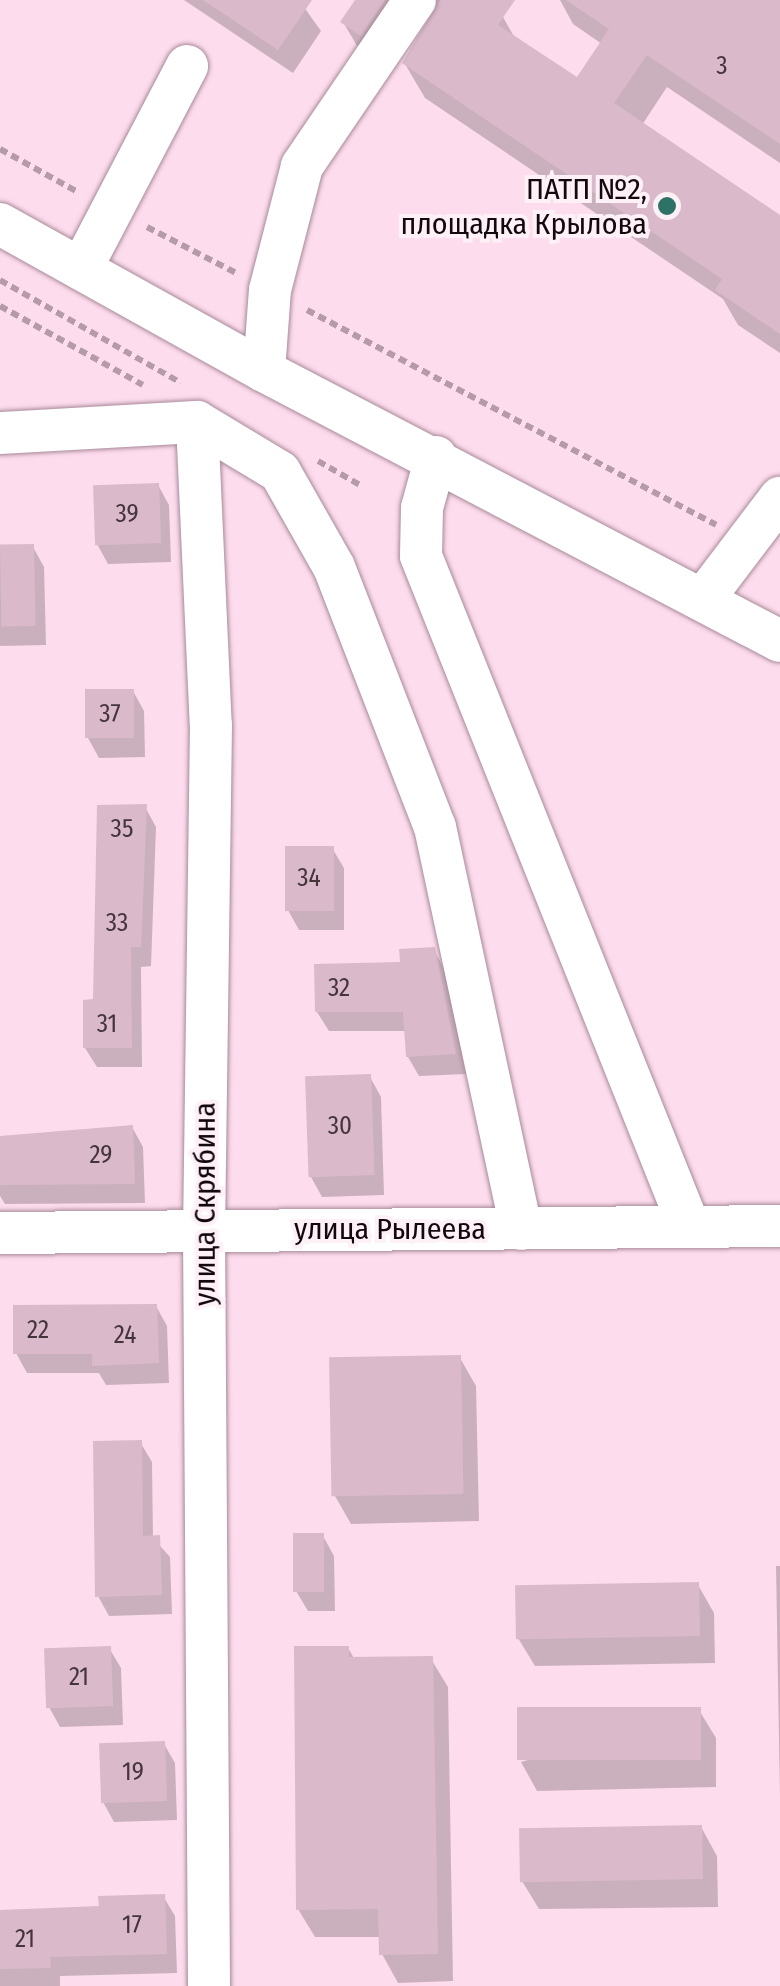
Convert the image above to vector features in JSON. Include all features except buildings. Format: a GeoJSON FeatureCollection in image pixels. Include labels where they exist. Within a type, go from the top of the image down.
{"type":"FeatureCollection","features":[{"type":"Feature","properties":{"kind":"street"},"geometry":{"type":"LineString","coordinates":[[264,371],[270,290],[302,166],[415,0]]}},
{"type":"Feature","properties":{"kind":"street"},"geometry":{"type":"LineString","coordinates":[[82,270],[187,66]]}},
{"type":"Feature","properties":{"kind":"street"},"geometry":{"type":"LineString","coordinates":[[0,224],[264,371],[780,641]]}},
{"type":"Feature","properties":{"kind":"street"},"geometry":{"type":"LineString","coordinates":[[0,433],[197,422],[280,472],[334,567],[436,827],[521,1229]]}},
{"type":"Feature","properties":{"kind":"street","name":"улица Скрябина"},"geometry":{"type":"LineString","coordinates":[[197,422],[211,725],[204,1230],[209,1986]]}},
{"type":"Feature","properties":{"kind":"street"},"geometry":{"type":"LineString","coordinates":[[436,458],[422,508],[422,556],[688,1224]]}},
{"type":"Feature","properties":{"kind":"street"},"geometry":{"type":"LineString","coordinates":[[704,598],[780,498]]}},
{"type":"Feature","properties":{"kind":"street","name":"улица Рылеева"},"geometry":{"type":"LineString","coordinates":[[0,1233],[780,1226]]}},
{"type":"Feature","properties":{"kind":"path"},"geometry":{"type":"LineString","coordinates":[[0,150],[745,540]]}},
{"type":"Feature","properties":{"kind":"place","name":"ПАТП №2, площадка Крылова"},"geometry":{"type":"Point","coordinates":[667,206]}}]}
